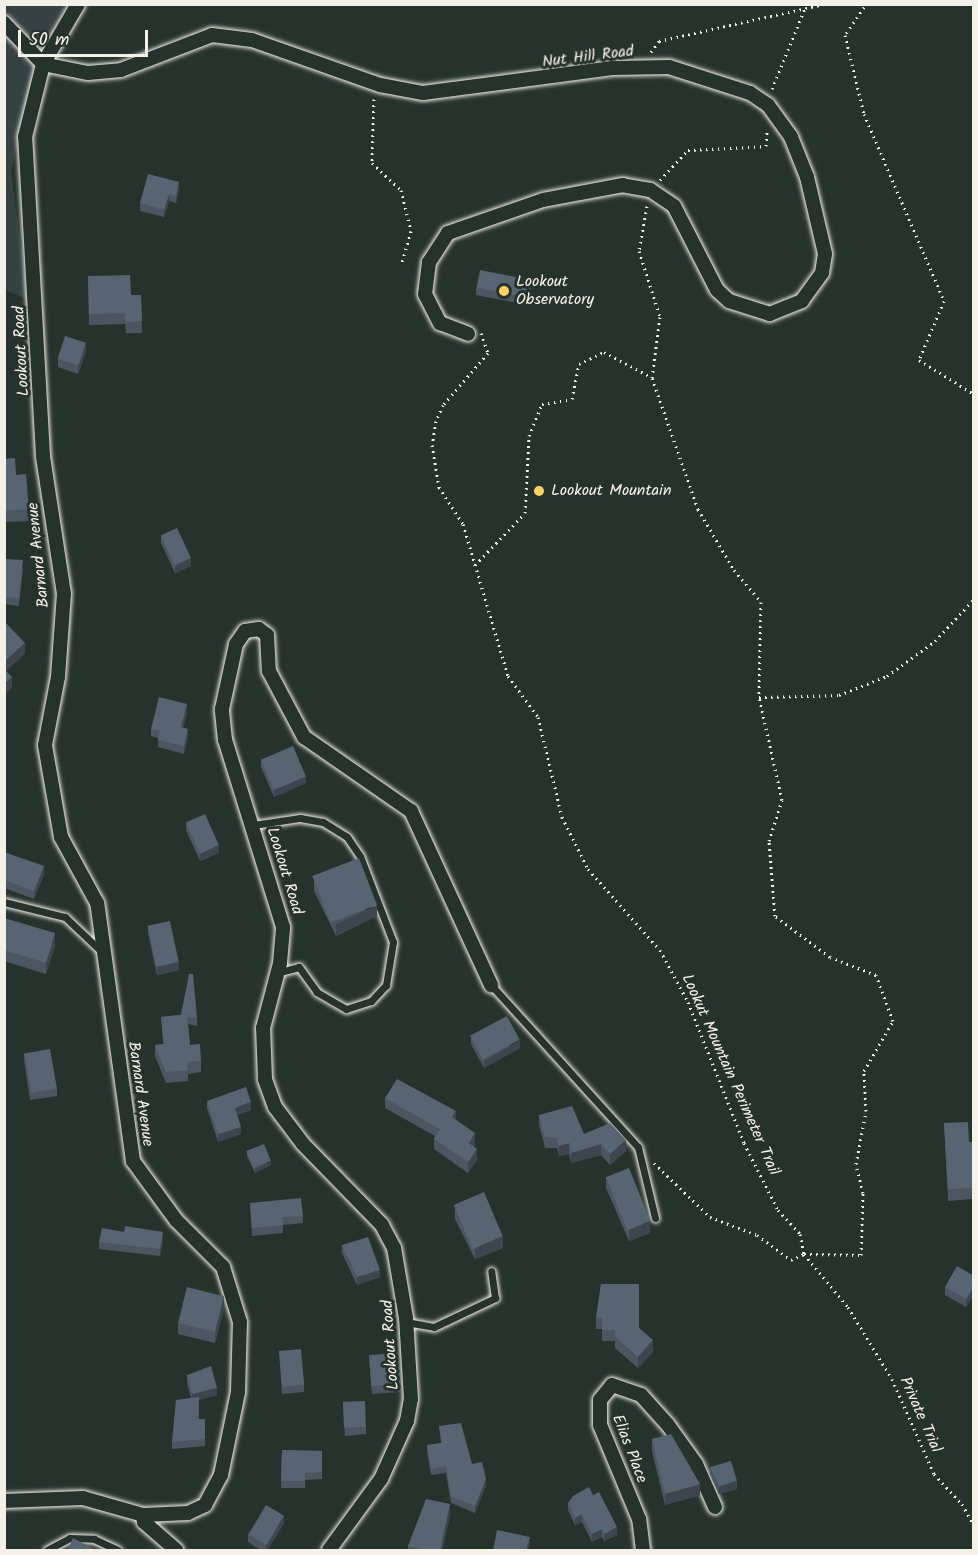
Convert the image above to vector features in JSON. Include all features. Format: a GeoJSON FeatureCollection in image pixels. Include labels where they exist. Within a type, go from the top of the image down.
{"type":"FeatureCollection","features":[{"type":"Feature","properties":{"kind":"street","name":"Lookout Road"},"geometry":{"type":"LineString","coordinates":[[44,456],[24,168],[25,138],[43,64],[78,4]]}},
{"type":"Feature","properties":{"kind":"street"},"geometry":{"type":"LineString","coordinates":[[4,23],[43,64]]}},
{"type":"Feature","properties":{"kind":"street","name":"Nut Hill Road"},"geometry":{"type":"LineString","coordinates":[[43,64],[105,74],[212,34],[252,40],[380,85],[423,93],[642,66],[728,83],[768,105],[791,137],[820,223],[822,273],[802,301],[770,314],[729,301],[717,290],[674,206],[650,190],[624,185],[571,194],[448,233],[429,262],[425,294],[440,323],[468,334]]}},
{"type":"Feature","properties":{"kind":"street","name":"Barnard Avenue"},"geometry":{"type":"LineString","coordinates":[[4,1501],[83,1498],[143,1515],[188,1513],[205,1505],[221,1475],[238,1392],[240,1322],[223,1267],[176,1220],[133,1161],[97,903],[61,837],[45,745],[58,677],[64,594],[44,456]]}},
{"type":"Feature","properties":{"kind":"street","name":"Lookout Road"},"geometry":{"type":"LineString","coordinates":[[329,1551],[381,1479],[407,1421],[411,1399],[406,1322],[394,1248],[382,1226],[274,1107],[260,1052],[277,975],[283,927],[225,740],[222,709],[236,644],[252,628],[267,635],[269,671],[304,737],[411,811],[491,985]]}},
{"type":"Feature","properties":{"kind":"street","name":"Elias Place"},"geometry":{"type":"LineString","coordinates":[[643,1551],[639,1519],[600,1425],[600,1400],[612,1385],[640,1395],[668,1425],[696,1464],[715,1507]]}},
{"type":"Feature","properties":{"kind":"street"},"geometry":{"type":"LineString","coordinates":[[143,1515],[144,1522],[176,1551]]}},
{"type":"Feature","properties":{"kind":"lane"},"geometry":{"type":"LineString","coordinates":[[253,825],[300,818],[323,822],[347,837],[360,856],[393,942],[386,985],[371,1001],[346,1009],[317,992],[298,967],[288,966],[277,975]]}},
{"type":"Feature","properties":{"kind":"lane"},"geometry":{"type":"LineString","coordinates":[[4,902],[65,917],[104,955]]}},
{"type":"Feature","properties":{"kind":"lane"},"geometry":{"type":"LineString","coordinates":[[491,985],[638,1147],[655,1218]]}},
{"type":"Feature","properties":{"kind":"lane"},"geometry":{"type":"LineString","coordinates":[[406,1322],[434,1327],[495,1298],[491,1271]]}},
{"type":"Feature","properties":{"kind":"lane"},"geometry":{"type":"LineString","coordinates":[[47,1551],[70,1538],[94,1539],[118,1551]]}},
{"type":"Feature","properties":{"kind":"path"},"geometry":{"type":"LineString","coordinates":[[642,66],[658,41],[824,4]]}},
{"type":"Feature","properties":{"kind":"path"},"geometry":{"type":"LineString","coordinates":[[860,4],[864,7],[845,35],[864,114],[944,301],[919,360],[974,394]]}},
{"type":"Feature","properties":{"kind":"path"},"geometry":{"type":"LineString","coordinates":[[638,1147],[710,1217],[758,1235],[791,1260],[804,1254],[861,1256],[863,1193],[856,1164],[866,1111],[864,1071],[893,1022],[876,975],[830,957],[775,916],[769,841],[782,800],[770,730],[761,718],[759,697],[761,602],[734,570],[698,509],[652,378],[660,317],[639,251],[650,190],[688,150],[766,146],[768,105],[806,8]]}},
{"type":"Feature","properties":{"kind":"path"},"geometry":{"type":"LineString","coordinates":[[375,95],[372,163],[401,190],[411,231],[401,265]]}},
{"type":"Feature","properties":{"kind":"path","name":"Lookut Mountain Perimeter Trail"},"geometry":{"type":"LineString","coordinates":[[468,334],[486,336],[488,353],[443,405],[432,445],[439,488],[463,524],[508,676],[538,717],[562,817],[588,869],[660,950],[688,1002],[744,1143],[778,1210],[800,1234],[804,1254]]}},
{"type":"Feature","properties":{"kind":"path"},"geometry":{"type":"LineString","coordinates":[[475,565],[525,513],[530,436],[542,404],[572,399],[579,364],[604,352],[652,378]]}},
{"type":"Feature","properties":{"kind":"path"},"geometry":{"type":"LineString","coordinates":[[759,697],[839,695],[887,676],[935,641],[974,599]]}},
{"type":"Feature","properties":{"kind":"path","name":"Private Trial"},"geometry":{"type":"LineString","coordinates":[[804,1254],[848,1307],[892,1379],[934,1474],[962,1504],[974,1526]]}},
{"type":"Feature","properties":{"kind":"shaded area"},"geometry":{"type":"Polygon","coordinates":[[[4,5],[66,5],[33,75],[11,171],[27,299],[5,290],[4,5]]]}},
{"type":"Feature","properties":{"kind":"building"},"geometry":{"type":"Polygon","coordinates":[[[148,174],[179,182],[176,196],[169,194],[164,210],[140,203],[148,174]]]}},
{"type":"Feature","properties":{"kind":"building"},"geometry":{"type":"Polygon","coordinates":[[[480,270],[531,280],[528,298],[477,288],[480,270]]]}},
{"type":"Feature","properties":{"kind":"building"},"geometry":{"type":"Polygon","coordinates":[[[130,275],[131,295],[141,295],[142,321],[126,322],[125,313],[89,314],[88,276],[130,275]]]}},
{"type":"Feature","properties":{"kind":"building"},"geometry":{"type":"Polygon","coordinates":[[[65,336],[86,343],[79,366],[58,359],[65,336]]]}},
{"type":"Feature","properties":{"kind":"building"},"geometry":{"type":"Polygon","coordinates":[[[15,458],[16,475],[26,474],[29,509],[6,511],[4,459],[15,458]]]}},
{"type":"Feature","properties":{"kind":"building"},"geometry":{"type":"Polygon","coordinates":[[[177,528],[191,558],[175,566],[161,536],[177,528]]]}},
{"type":"Feature","properties":{"kind":"building"},"geometry":{"type":"Polygon","coordinates":[[[6,559],[23,560],[19,598],[4,597],[6,559]]]}},
{"type":"Feature","properties":{"kind":"building"},"geometry":{"type":"Polygon","coordinates":[[[4,623],[25,643],[4,662],[4,623]]]}},
{"type":"Feature","properties":{"kind":"building"},"geometry":{"type":"Polygon","coordinates":[[[4,669],[12,677],[4,684],[4,669]]]}},
{"type":"Feature","properties":{"kind":"building"},"geometry":{"type":"Polygon","coordinates":[[[159,697],[187,704],[181,727],[188,729],[184,746],[158,740],[160,731],[151,729],[159,697]]]}},
{"type":"Feature","properties":{"kind":"building"},"geometry":{"type":"Polygon","coordinates":[[[293,746],[306,776],[274,790],[261,760],[293,746]]]}},
{"type":"Feature","properties":{"kind":"building"},"geometry":{"type":"Polygon","coordinates":[[[205,814],[219,845],[200,854],[186,823],[205,814]]]}},
{"type":"Feature","properties":{"kind":"building"},"geometry":{"type":"Polygon","coordinates":[[[4,852],[44,866],[34,891],[4,880],[4,852]]]}},
{"type":"Feature","properties":{"kind":"building"},"geometry":{"type":"Polygon","coordinates":[[[359,858],[377,905],[330,923],[312,876],[359,858]]]}},
{"type":"Feature","properties":{"kind":"building"},"geometry":{"type":"Polygon","coordinates":[[[4,918],[55,933],[46,963],[4,950],[4,918]]]}},
{"type":"Feature","properties":{"kind":"building"},"geometry":{"type":"Polygon","coordinates":[[[170,921],[179,962],[156,967],[148,926],[170,921]]]}},
{"type":"Feature","properties":{"kind":"building"},"geometry":{"type":"Polygon","coordinates":[[[189,974],[193,974],[197,1018],[188,1017],[187,1014],[181,1015],[189,974]]]}},
{"type":"Feature","properties":{"kind":"building"},"geometry":{"type":"Polygon","coordinates":[[[187,1014],[190,1045],[200,1044],[201,1061],[187,1062],[188,1070],[166,1072],[155,1045],[164,1044],[161,1017],[187,1014]]]}},
{"type":"Feature","properties":{"kind":"building"},"geometry":{"type":"Polygon","coordinates":[[[507,1016],[520,1040],[483,1060],[470,1036],[507,1016]]]}},
{"type":"Feature","properties":{"kind":"building"},"geometry":{"type":"Polygon","coordinates":[[[50,1049],[57,1088],[31,1093],[24,1054],[50,1049]]]}},
{"type":"Feature","properties":{"kind":"building"},"geometry":{"type":"Polygon","coordinates":[[[397,1079],[456,1111],[452,1117],[475,1133],[469,1143],[477,1149],[468,1162],[434,1139],[440,1129],[385,1098],[397,1079]]]}},
{"type":"Feature","properties":{"kind":"building"},"geometry":{"type":"Polygon","coordinates":[[[246,1087],[251,1102],[235,1108],[241,1127],[218,1134],[207,1101],[246,1087]]]}},
{"type":"Feature","properties":{"kind":"building"},"geometry":{"type":"Polygon","coordinates":[[[572,1106],[584,1134],[610,1123],[626,1140],[610,1154],[601,1144],[571,1153],[569,1143],[559,1146],[557,1138],[545,1137],[539,1115],[572,1106]]]}},
{"type":"Feature","properties":{"kind":"building"},"geometry":{"type":"Polygon","coordinates":[[[968,1122],[969,1142],[974,1142],[972,1188],[948,1189],[944,1123],[968,1122]]]}},
{"type":"Feature","properties":{"kind":"building"},"geometry":{"type":"Polygon","coordinates":[[[264,1144],[271,1161],[253,1168],[246,1151],[264,1144]]]}},
{"type":"Feature","properties":{"kind":"building"},"geometry":{"type":"Polygon","coordinates":[[[629,1168],[650,1221],[627,1230],[606,1177],[629,1168]]]}},
{"type":"Feature","properties":{"kind":"building"},"geometry":{"type":"Polygon","coordinates":[[[484,1192],[503,1236],[472,1249],[454,1205],[484,1192]]]}},
{"type":"Feature","properties":{"kind":"building"},"geometry":{"type":"Polygon","coordinates":[[[301,1198],[303,1216],[282,1217],[283,1225],[252,1228],[250,1203],[301,1198]]]}},
{"type":"Feature","properties":{"kind":"building"},"geometry":{"type":"Polygon","coordinates":[[[125,1226],[163,1232],[160,1249],[99,1242],[102,1228],[124,1232],[125,1226]]]}},
{"type":"Feature","properties":{"kind":"building"},"geometry":{"type":"Polygon","coordinates":[[[368,1237],[380,1270],[357,1277],[342,1245],[368,1237]]]}},
{"type":"Feature","properties":{"kind":"building"},"geometry":{"type":"Polygon","coordinates":[[[957,1266],[974,1276],[974,1286],[966,1299],[945,1287],[957,1266]]]}},
{"type":"Feature","properties":{"kind":"building"},"geometry":{"type":"Polygon","coordinates":[[[601,1284],[639,1284],[639,1328],[653,1340],[638,1357],[615,1337],[615,1330],[602,1330],[602,1318],[596,1318],[601,1284]]]}},
{"type":"Feature","properties":{"kind":"building"},"geometry":{"type":"Polygon","coordinates":[[[187,1287],[224,1296],[215,1332],[178,1323],[187,1287]]]}},
{"type":"Feature","properties":{"kind":"building"},"geometry":{"type":"Polygon","coordinates":[[[301,1349],[304,1385],[282,1387],[279,1351],[301,1349]]]}},
{"type":"Feature","properties":{"kind":"building"},"geometry":{"type":"Polygon","coordinates":[[[398,1353],[400,1384],[371,1386],[369,1355],[398,1353]]]}},
{"type":"Feature","properties":{"kind":"building"},"geometry":{"type":"Polygon","coordinates":[[[211,1366],[217,1388],[192,1394],[187,1375],[211,1366]]]}},
{"type":"Feature","properties":{"kind":"building"},"geometry":{"type":"Polygon","coordinates":[[[199,1397],[198,1419],[205,1419],[205,1439],[172,1442],[176,1400],[199,1397]]]}},
{"type":"Feature","properties":{"kind":"building"},"geometry":{"type":"Polygon","coordinates":[[[365,1401],[366,1427],[344,1428],[343,1402],[365,1401]]]}},
{"type":"Feature","properties":{"kind":"building"},"geometry":{"type":"Polygon","coordinates":[[[461,1423],[472,1464],[482,1462],[486,1479],[475,1506],[451,1496],[446,1466],[431,1469],[427,1445],[442,1443],[439,1426],[461,1423]]]}},
{"type":"Feature","properties":{"kind":"building"},"geometry":{"type":"Polygon","coordinates":[[[671,1434],[700,1484],[665,1494],[652,1439],[671,1434]]]}},
{"type":"Feature","properties":{"kind":"building"},"geometry":{"type":"Polygon","coordinates":[[[282,1450],[322,1451],[322,1472],[305,1473],[305,1481],[281,1481],[282,1450]]]}},
{"type":"Feature","properties":{"kind":"building"},"geometry":{"type":"Polygon","coordinates":[[[731,1461],[737,1481],[719,1486],[710,1467],[731,1461]]]}},
{"type":"Feature","properties":{"kind":"building"},"geometry":{"type":"Polygon","coordinates":[[[589,1487],[593,1495],[599,1492],[617,1527],[604,1534],[602,1529],[592,1534],[582,1514],[575,1518],[568,1503],[573,1496],[589,1487]]]}},
{"type":"Feature","properties":{"kind":"building"},"geometry":{"type":"Polygon","coordinates":[[[426,1499],[450,1504],[440,1551],[421,1551],[421,1549],[408,1546],[426,1499]]]}},
{"type":"Feature","properties":{"kind":"building"},"geometry":{"type":"Polygon","coordinates":[[[266,1505],[284,1516],[266,1545],[248,1534],[266,1505]]]}},
{"type":"Feature","properties":{"kind":"building"},"geometry":{"type":"Polygon","coordinates":[[[497,1530],[530,1537],[526,1551],[493,1551],[497,1530]]]}},
{"type":"Feature","properties":{"kind":"building"},"geometry":{"type":"Polygon","coordinates":[[[73,1538],[98,1551],[67,1551],[73,1538]]]}},
{"type":"Feature","properties":{"kind":"place","name":"Lookout Observatory"},"geometry":{"type":"Point","coordinates":[504,291]}},
{"type":"Feature","properties":{"kind":"place","name":"Lookout Mountain"},"geometry":{"type":"Point","coordinates":[539,491]}}]}
